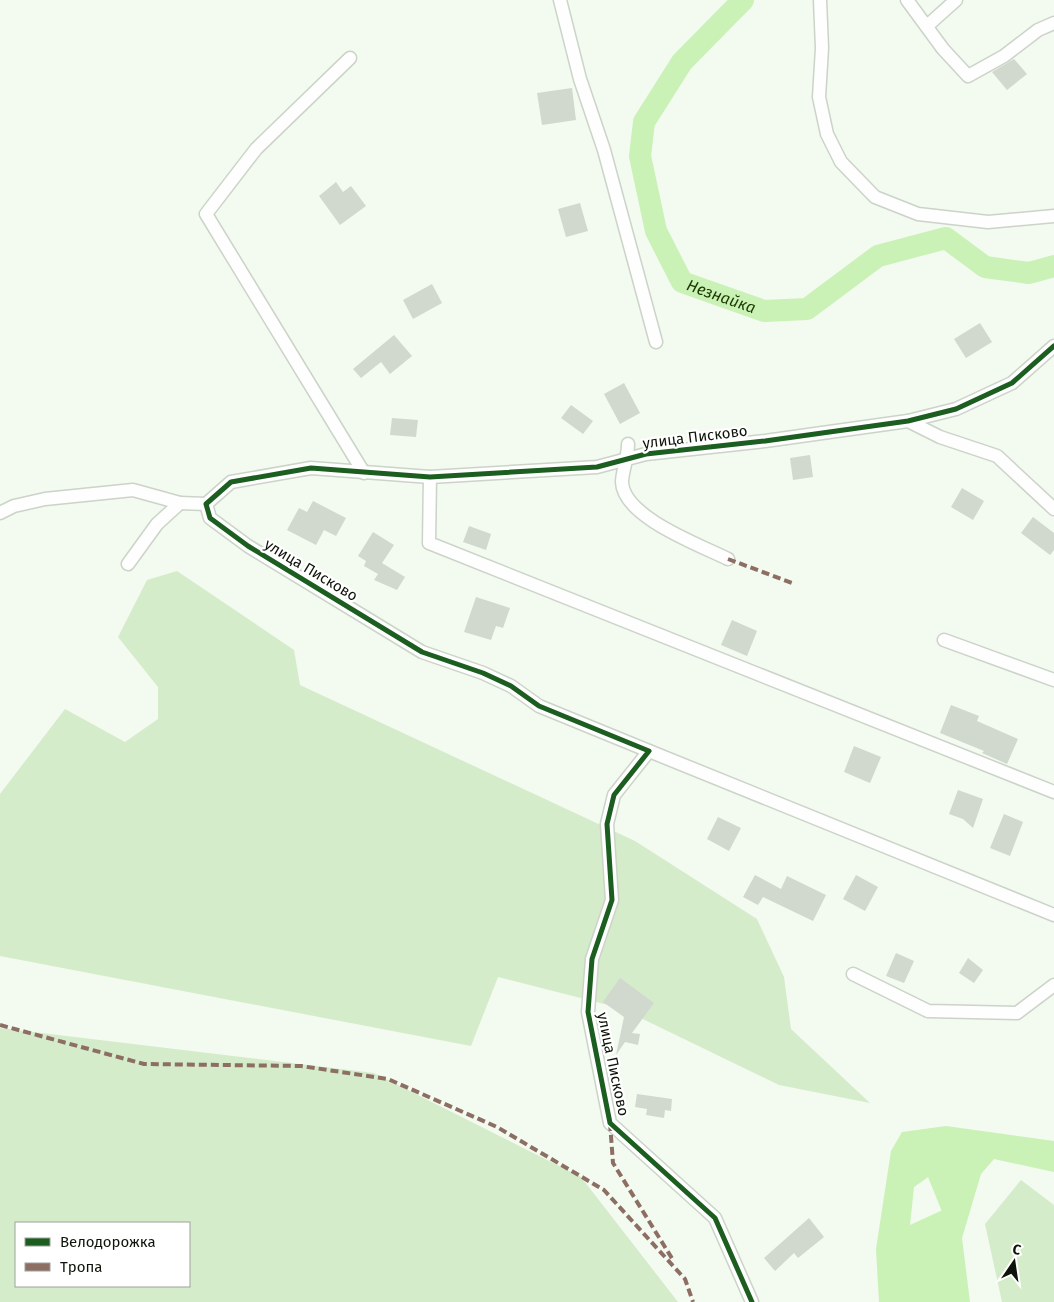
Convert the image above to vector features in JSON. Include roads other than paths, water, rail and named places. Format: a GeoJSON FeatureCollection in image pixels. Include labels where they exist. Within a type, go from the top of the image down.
{"type":"FeatureCollection","features":[{"type":"Feature","properties":{"kind":"street"},"geometry":{"type":"LineString","coordinates":[[560,0],[580,80],[604,150],[656,342]]}},
{"type":"Feature","properties":{"kind":"street"},"geometry":{"type":"LineString","coordinates":[[820,0],[822,48],[819,97],[827,134],[840,162],[875,197],[918,214],[988,222],[1054,216]]}},
{"type":"Feature","properties":{"kind":"street"},"geometry":{"type":"LineString","coordinates":[[907,0],[943,49],[968,76],[1004,56],[1038,30],[1054,23]]}},
{"type":"Feature","properties":{"kind":"street"},"geometry":{"type":"LineString","coordinates":[[927,26],[956,0]]}},
{"type":"Feature","properties":{"kind":"street"},"geometry":{"type":"LineString","coordinates":[[350,58],[256,149],[206,214],[364,472]]}},
{"type":"Feature","properties":{"kind":"street","name":"улица Писково"},"geometry":{"type":"LineString","coordinates":[[752,1302],[716,1218],[610,1122],[588,1012],[592,959],[612,900],[607,824],[614,794],[649,751],[539,706],[511,686],[483,673],[422,652],[248,546],[210,518],[206,504],[231,482],[311,468],[430,476],[597,467],[646,454],[908,422],[956,409],[1012,383],[1054,346]]}},
{"type":"Feature","properties":{"kind":"street"},"geometry":{"type":"LineString","coordinates":[[908,422],[940,437],[997,456],[1054,509]]}},
{"type":"Feature","properties":{"kind":"street"},"geometry":{"type":"LineString","coordinates":[[628,444],[628,458],[622,483],[631,505],[645,517],[728,559]]}},
{"type":"Feature","properties":{"kind":"street"},"geometry":{"type":"LineString","coordinates":[[430,476],[429,543],[1054,792]]}},
{"type":"Feature","properties":{"kind":"street"},"geometry":{"type":"LineString","coordinates":[[0,513],[14,506],[45,499],[133,490],[180,503],[206,504]]}},
{"type":"Feature","properties":{"kind":"street"},"geometry":{"type":"LineString","coordinates":[[128,564],[157,524],[180,503]]}},
{"type":"Feature","properties":{"kind":"street"},"geometry":{"type":"LineString","coordinates":[[944,640],[1054,680]]}},
{"type":"Feature","properties":{"kind":"street"},"geometry":{"type":"LineString","coordinates":[[649,751],[1054,915]]}},
{"type":"Feature","properties":{"kind":"street"},"geometry":{"type":"LineString","coordinates":[[853,974],[928,1011],[1017,1013],[1054,985]]}},
{"type":"Feature","properties":{"kind":"waterway","name":"Незнайка"},"geometry":{"type":"LineString","coordinates":[[743,0],[682,62],[644,122],[640,156],[656,231],[682,282],[764,311],[807,309],[878,256],[946,238],[985,267],[1029,273],[1054,266]]}},
{"type":"Feature","properties":{"kind":"waterway","name":"Незнайка"},"geometry":{"type":"LineString","coordinates":[[947,1151],[937,1170],[956,1217],[952,1227]]}}]}
